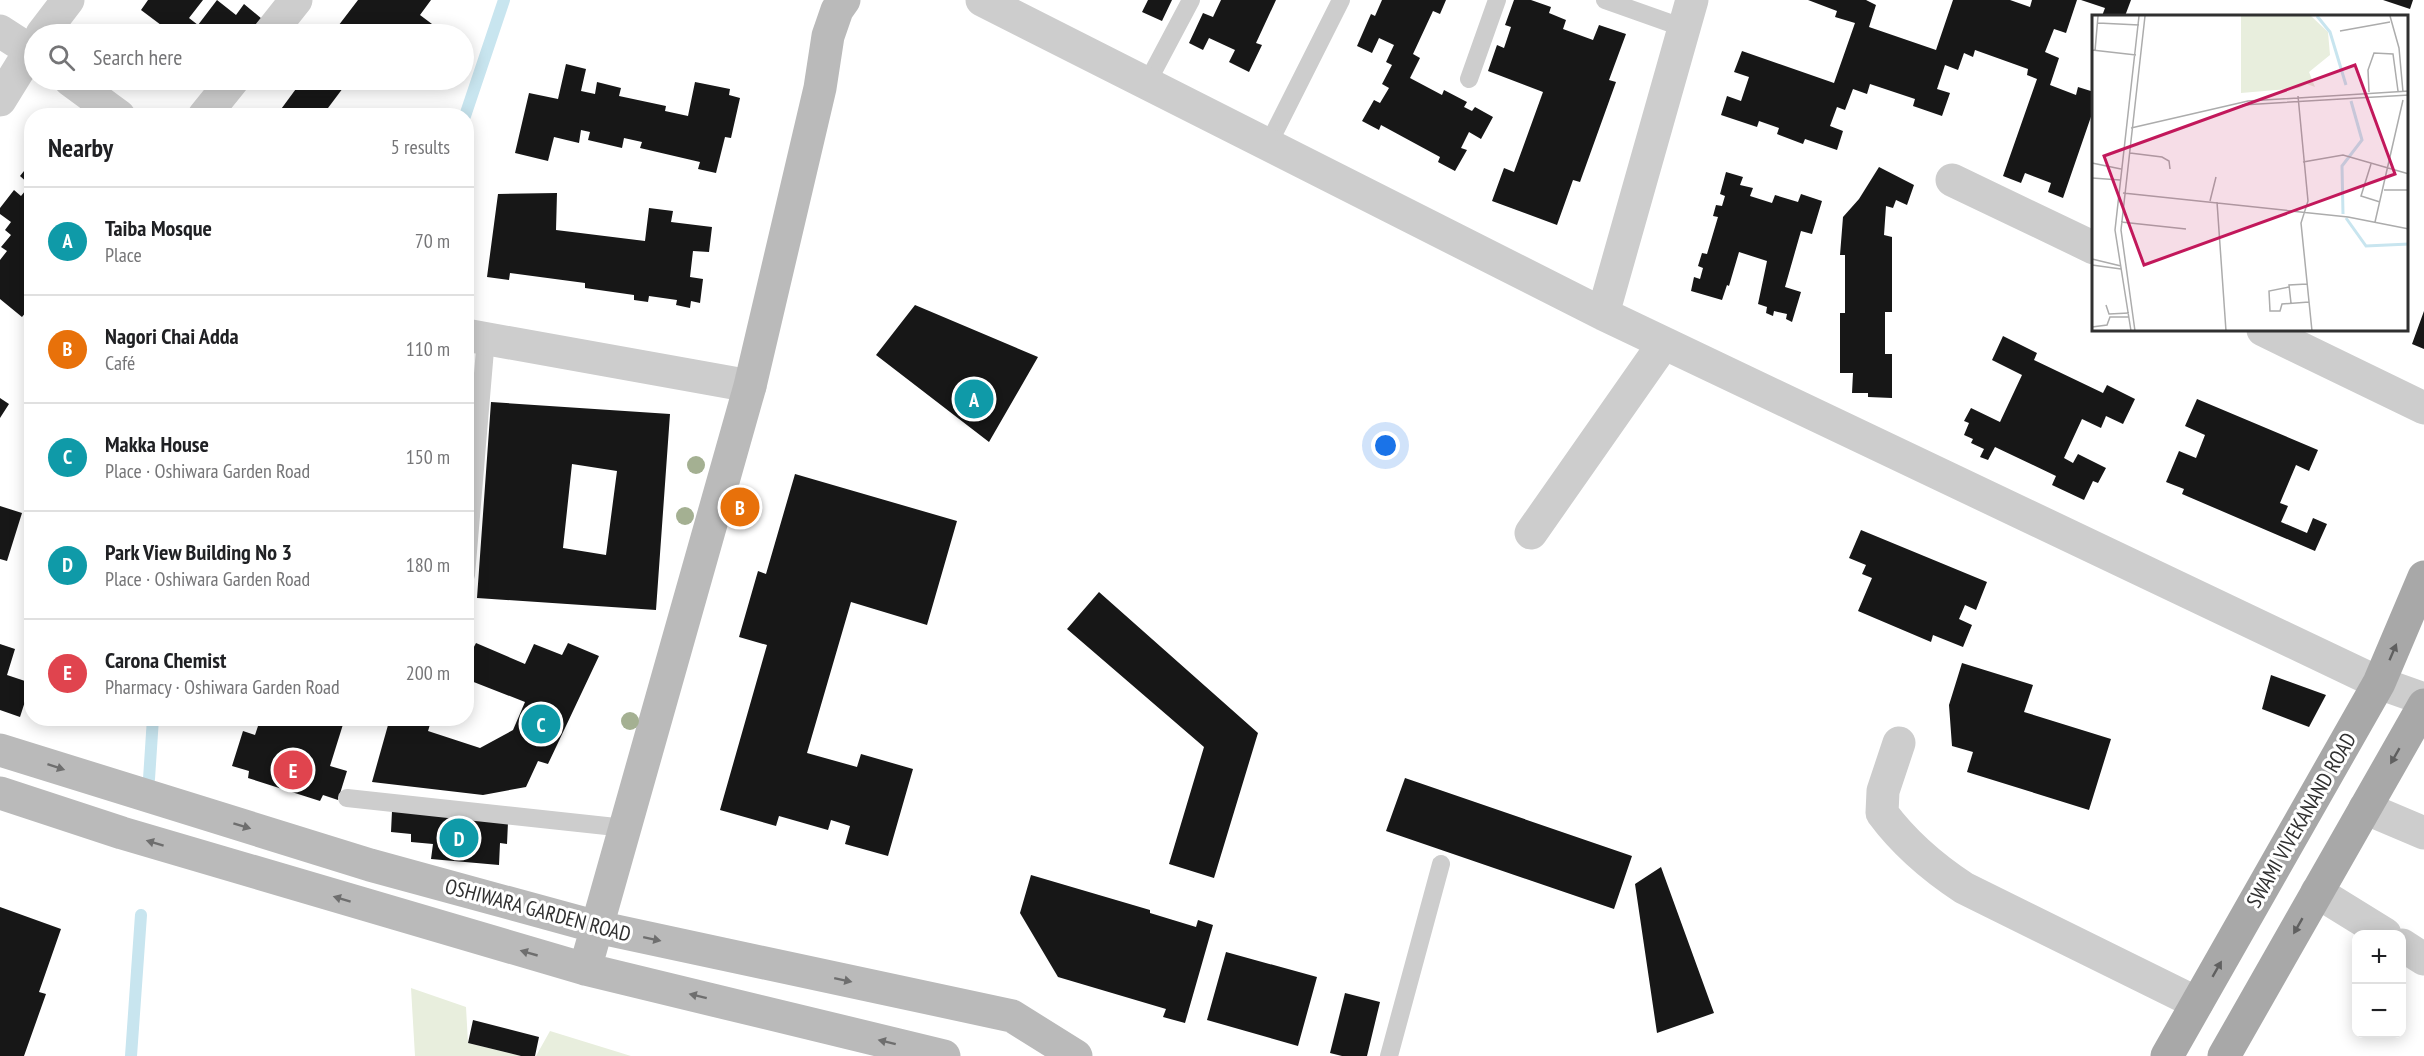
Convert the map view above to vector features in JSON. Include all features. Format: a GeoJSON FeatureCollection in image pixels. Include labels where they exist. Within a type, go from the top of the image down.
{"type":"FeatureCollection","features":[{"type":"Feature","properties":{"kind":"main road","name":"SWAMI VIVEKANAND ROAD"},"geometry":{"type":"LineString","coordinates":[[2167,1056],[2379,683],[2424,577]]}},
{"type":"Feature","properties":{"kind":"main road"},"geometry":{"type":"LineString","coordinates":[[2224,1056],[2424,705]]}},
{"type":"Feature","properties":{"kind":"street"},"geometry":{"type":"LineString","coordinates":[[51,24],[68,0]]}},
{"type":"Feature","properties":{"kind":"street"},"geometry":{"type":"LineString","coordinates":[[277,24],[296,0]]}},
{"type":"Feature","properties":{"kind":"street"},"geometry":{"type":"LineString","coordinates":[[585,969],[750,386],[820,88],[828,36],[837,10],[844,0]]}},
{"type":"Feature","properties":{"kind":"street"},"geometry":{"type":"LineString","coordinates":[[982,0],[1603,314],[2379,683],[2424,699]]}},
{"type":"Feature","properties":{"kind":"street"},"geometry":{"type":"LineString","coordinates":[[1603,314],[1688,14]]}},
{"type":"Feature","properties":{"kind":"street"},"geometry":{"type":"LineString","coordinates":[[0,31],[24,41]]}},
{"type":"Feature","properties":{"kind":"street"},"geometry":{"type":"LineString","coordinates":[[0,100],[24,63]]}},
{"type":"Feature","properties":{"kind":"street"},"geometry":{"type":"LineString","coordinates":[[84,90],[108,108]]}},
{"type":"Feature","properties":{"kind":"street"},"geometry":{"type":"LineString","coordinates":[[210,108],[225,90]]}},
{"type":"Feature","properties":{"kind":"street"},"geometry":{"type":"LineString","coordinates":[[1952,180],[2092,247]]}},
{"type":"Feature","properties":{"kind":"street"},"geometry":{"type":"LineString","coordinates":[[2267,332],[2424,408]]}},
{"type":"Feature","properties":{"kind":"street"},"geometry":{"type":"LineString","coordinates":[[476,337],[750,386]]}},
{"type":"Feature","properties":{"kind":"street"},"geometry":{"type":"LineString","coordinates":[[1531,533],[1664,343]]}},
{"type":"Feature","properties":{"kind":"street"},"geometry":{"type":"LineString","coordinates":[[1899,742],[1883,791],[1881,813],[1898,835],[1932,867],[1964,888],[2197,1003]]}},
{"type":"Feature","properties":{"kind":"street","name":"OSHIWARA GARDEN ROAD"},"geometry":{"type":"LineString","coordinates":[[0,750],[370,865],[597,927],[1012,1016],[1076,1056]]}},
{"type":"Feature","properties":{"kind":"street","name":"OSHIWARA GARDEN ROAD"},"geometry":{"type":"LineString","coordinates":[[0,793],[132,836],[585,969],[944,1056]]}},
{"type":"Feature","properties":{"kind":"street"},"geometry":{"type":"LineString","coordinates":[[2365,808],[2424,833]]}},
{"type":"Feature","properties":{"kind":"street"},"geometry":{"type":"LineString","coordinates":[[2317,892],[2379,930]]}},
{"type":"Feature","properties":{"kind":"street"},"geometry":{"type":"LineString","coordinates":[[2406,948],[2424,959]]}},
{"type":"Feature","properties":{"kind":"lane"},"geometry":{"type":"LineString","coordinates":[[1147,83],[1191,0]]}},
{"type":"Feature","properties":{"kind":"lane"},"geometry":{"type":"LineString","coordinates":[[1268,145],[1341,0]]}},
{"type":"Feature","properties":{"kind":"lane"},"geometry":{"type":"LineString","coordinates":[[1469,80],[1497,0]]}},
{"type":"Feature","properties":{"kind":"lane"},"geometry":{"type":"LineString","coordinates":[[1605,0],[1688,14]]}},
{"type":"Feature","properties":{"kind":"lane"},"geometry":{"type":"LineString","coordinates":[[474,385],[476,337]]}},
{"type":"Feature","properties":{"kind":"lane"},"geometry":{"type":"LineString","coordinates":[[347,798],[625,828]]}},
{"type":"Feature","properties":{"kind":"lane"},"geometry":{"type":"LineString","coordinates":[[1389,1056],[1441,864]]}},
{"type":"Feature","properties":{"kind":"green space"},"geometry":{"type":"Polygon","coordinates":[[[411,988],[466,1007],[468,1043],[521,1056],[415,1056],[411,988]]]}},
{"type":"Feature","properties":{"kind":"green space"},"geometry":{"type":"Polygon","coordinates":[[[550,1031],[631,1056],[536,1056],[550,1031]]]}},
{"type":"Feature","properties":{"kind":"building"},"geometry":{"type":"Polygon","coordinates":[[[148,0],[203,0],[189,18],[197,24],[160,24],[141,10],[148,0]]]}},
{"type":"Feature","properties":{"kind":"building"},"geometry":{"type":"Polygon","coordinates":[[[217,0],[236,15],[244,4],[262,19],[258,24],[199,24],[217,0]]]}},
{"type":"Feature","properties":{"kind":"building"},"geometry":{"type":"Polygon","coordinates":[[[358,0],[431,0],[420,15],[432,24],[340,24],[358,0]]]}},
{"type":"Feature","properties":{"kind":"building"},"geometry":{"type":"Polygon","coordinates":[[[1148,0],[1172,0],[1162,21],[1142,12],[1148,0]]]}},
{"type":"Feature","properties":{"kind":"building"},"geometry":{"type":"Polygon","coordinates":[[[1221,0],[1276,0],[1256,43],[1262,45],[1249,72],[1229,62],[1235,50],[1209,38],[1203,50],[1189,43],[1203,13],[1213,17],[1221,0]]]}},
{"type":"Feature","properties":{"kind":"building"},"geometry":{"type":"Polygon","coordinates":[[[1382,0],[1446,0],[1440,14],[1433,11],[1413,54],[1420,58],[1410,78],[1442,95],[1444,90],[1467,102],[1464,107],[1472,111],[1475,107],[1493,117],[1481,139],[1469,132],[1461,148],[1467,150],[1455,171],[1438,162],[1440,157],[1381,125],[1379,130],[1362,121],[1374,100],[1380,103],[1389,88],[1382,84],[1392,65],[1386,62],[1394,45],[1379,38],[1372,53],[1357,46],[1371,14],[1375,16],[1382,0]]]}},
{"type":"Feature","properties":{"kind":"building"},"geometry":{"type":"Polygon","coordinates":[[[1514,0],[1531,0],[1551,7],[1549,13],[1566,20],[1563,29],[1593,40],[1599,25],[1626,34],[1609,80],[1616,82],[1580,182],[1573,180],[1557,225],[1492,201],[1504,168],[1514,172],[1543,92],[1488,71],[1497,45],[1504,48],[1511,27],[1505,25],[1514,0]]]}},
{"type":"Feature","properties":{"kind":"building"},"geometry":{"type":"Polygon","coordinates":[[[1808,0],[1866,0],[1876,5],[1869,27],[1936,50],[1953,0],[2010,0],[2030,7],[2032,0],[2077,0],[2066,33],[2054,29],[2045,52],[2059,58],[2050,85],[2076,95],[2078,87],[2092,91],[2092,114],[2063,198],[2048,192],[2051,183],[2025,173],[2021,183],[2003,176],[2037,79],[2027,75],[2028,69],[1975,50],[1973,57],[1964,53],[1958,70],[1945,65],[1937,89],[1950,93],[1942,116],[1913,106],[1915,99],[1870,84],[1867,94],[1853,89],[1845,110],[1837,107],[1830,126],[1843,131],[1837,150],[1805,139],[1803,144],[1777,134],[1779,128],[1759,121],[1757,127],[1721,115],[1727,96],[1741,101],[1749,77],[1734,72],[1742,51],[1834,83],[1855,23],[1835,17],[1837,11],[1808,0]]]}},
{"type":"Feature","properties":{"kind":"building"},"geometry":{"type":"Polygon","coordinates":[[[2081,0],[2131,0],[2125,15],[2102,15],[2105,8],[2081,0]]]}},
{"type":"Feature","properties":{"kind":"building"},"geometry":{"type":"Polygon","coordinates":[[[2383,0],[2413,0],[2410,9],[2383,0]]]}},
{"type":"Feature","properties":{"kind":"building"},"geometry":{"type":"Polygon","coordinates":[[[566,64],[586,69],[581,91],[595,94],[597,82],[621,88],[619,96],[666,106],[665,111],[688,116],[695,82],[730,89],[729,95],[740,98],[731,138],[725,137],[716,173],[698,169],[700,162],[640,148],[642,142],[624,138],[622,148],[588,140],[590,132],[581,130],[579,143],[554,137],[548,161],[515,153],[529,93],[558,99],[566,64]]]}},
{"type":"Feature","properties":{"kind":"building"},"geometry":{"type":"Polygon","coordinates":[[[295,90],[342,90],[328,108],[282,108],[295,90]]]}},
{"type":"Feature","properties":{"kind":"building"},"geometry":{"type":"Polygon","coordinates":[[[1879,167],[1914,185],[1907,205],[1896,200],[1893,208],[1886,206],[1884,235],[1892,237],[1892,312],[1885,312],[1885,354],[1892,354],[1892,398],[1868,397],[1868,393],[1852,393],[1853,373],[1840,373],[1840,313],[1845,313],[1845,255],[1840,255],[1843,217],[1859,199],[1879,167]]]}},
{"type":"Feature","properties":{"kind":"building"},"geometry":{"type":"Polygon","coordinates":[[[1726,172],[1743,177],[1740,185],[1753,188],[1750,196],[1772,203],[1775,195],[1798,202],[1801,194],[1822,201],[1812,234],[1801,231],[1785,287],[1801,292],[1792,322],[1786,319],[1787,314],[1774,311],[1773,316],[1766,313],[1767,307],[1758,304],[1767,261],[1739,252],[1729,286],[1727,285],[1722,300],[1691,291],[1694,277],[1700,279],[1703,268],[1698,266],[1702,253],[1707,254],[1718,217],[1713,216],[1716,205],[1722,206],[1725,196],[1720,194],[1726,172]]]}},
{"type":"Feature","properties":{"kind":"building"},"geometry":{"type":"Polygon","coordinates":[[[14,190],[21,196],[24,192],[24,315],[22,317],[0,299],[0,260],[7,251],[1,247],[11,235],[5,230],[11,222],[0,214],[0,208],[14,190]]]}},
{"type":"Feature","properties":{"kind":"building"},"geometry":{"type":"Polygon","coordinates":[[[557,193],[556,230],[645,241],[649,208],[673,211],[671,222],[712,227],[709,252],[693,251],[690,277],[703,279],[700,303],[691,301],[690,308],[676,305],[677,300],[649,296],[648,302],[634,300],[634,295],[585,288],[585,283],[510,273],[509,280],[487,277],[498,194],[557,193]]]}},
{"type":"Feature","properties":{"kind":"building"},"geometry":{"type":"Polygon","coordinates":[[[915,305],[1038,357],[989,442],[876,355],[915,305]]]}},
{"type":"Feature","properties":{"kind":"building"},"geometry":{"type":"Polygon","coordinates":[[[2424,311],[2424,349],[2412,344],[2424,311]]]}},
{"type":"Feature","properties":{"kind":"building"},"geometry":{"type":"Polygon","coordinates":[[[2003,336],[2037,353],[2034,360],[2103,393],[2107,385],[2135,399],[2123,424],[2106,416],[2101,428],[2082,419],[2064,458],[2073,463],[2078,454],[2106,468],[2098,483],[2093,481],[2084,500],[2052,485],[2056,476],[1995,447],[1988,460],[1980,457],[1984,449],[1971,443],[1973,439],[1964,435],[1969,423],[1964,421],[1971,408],[2000,422],[2022,375],[1992,360],[2003,336]]]}},
{"type":"Feature","properties":{"kind":"building"},"geometry":{"type":"Polygon","coordinates":[[[0,398],[9,404],[0,418],[0,398]]]}},
{"type":"Feature","properties":{"kind":"building"},"geometry":{"type":"Polygon","coordinates":[[[2197,399],[2318,450],[2309,471],[2296,465],[2280,503],[2288,506],[2281,522],[2307,533],[2313,518],[2327,524],[2315,551],[2182,494],[2184,489],[2166,482],[2179,451],[2196,458],[2205,435],[2185,426],[2197,399]]]}},
{"type":"Feature","properties":{"kind":"building"},"geometry":{"type":"Polygon","coordinates":[[[491,402],[670,414],[656,610],[477,598],[491,402]],[[572,464],[563,548],[606,555],[617,471],[572,464]]]}},
{"type":"Feature","properties":{"kind":"building"},"geometry":{"type":"Polygon","coordinates":[[[795,474],[957,521],[927,625],[851,602],[807,753],[857,767],[861,754],[913,769],[888,856],[845,844],[850,826],[831,820],[828,830],[779,816],[776,826],[720,810],[767,645],[739,637],[758,571],[766,574],[795,474]]]}},
{"type":"Feature","properties":{"kind":"building"},"geometry":{"type":"Polygon","coordinates":[[[0,506],[22,513],[7,561],[0,559],[0,506]]]}},
{"type":"Feature","properties":{"kind":"building"},"geometry":{"type":"Polygon","coordinates":[[[1861,530],[1987,582],[1976,610],[1965,605],[1959,619],[1972,625],[1963,647],[1933,635],[1931,642],[1858,611],[1872,578],[1862,574],[1866,565],[1849,558],[1861,530]]]}},
{"type":"Feature","properties":{"kind":"building"},"geometry":{"type":"Polygon","coordinates":[[[1099,592],[1258,733],[1214,878],[1169,864],[1204,747],[1067,629],[1099,592]]]}},
{"type":"Feature","properties":{"kind":"building"},"geometry":{"type":"Polygon","coordinates":[[[476,643],[525,664],[534,644],[562,655],[568,643],[599,656],[548,764],[538,761],[526,787],[483,795],[372,782],[388,726],[430,726],[428,731],[480,748],[513,730],[525,702],[474,682],[474,647],[476,643]]]}},
{"type":"Feature","properties":{"kind":"building"},"geometry":{"type":"Polygon","coordinates":[[[0,644],[15,649],[7,675],[24,681],[24,705],[20,717],[0,710],[0,644]]]}},
{"type":"Feature","properties":{"kind":"building"},"geometry":{"type":"Polygon","coordinates":[[[1962,663],[2033,685],[2024,712],[2111,739],[2089,810],[1967,772],[1973,752],[1952,746],[1949,705],[1962,663]]]}},
{"type":"Feature","properties":{"kind":"building"},"geometry":{"type":"Polygon","coordinates":[[[2271,675],[2326,695],[2309,727],[2262,709],[2271,675]]]}},
{"type":"Feature","properties":{"kind":"building"},"geometry":{"type":"Polygon","coordinates":[[[258,726],[342,726],[330,766],[347,771],[338,800],[323,795],[320,801],[248,778],[249,771],[232,766],[243,731],[255,735],[258,726]]]}},
{"type":"Feature","properties":{"kind":"building"},"geometry":{"type":"Polygon","coordinates":[[[1405,778],[1632,856],[1614,909],[1386,831],[1405,778]]]}},
{"type":"Feature","properties":{"kind":"building"},"geometry":{"type":"Polygon","coordinates":[[[392,811],[508,822],[507,844],[500,843],[499,865],[431,859],[433,844],[411,842],[411,834],[391,832],[392,811]]]}},
{"type":"Feature","properties":{"kind":"building"},"geometry":{"type":"Polygon","coordinates":[[[1661,867],[1714,1013],[1657,1033],[1635,884],[1661,867]]]}},
{"type":"Feature","properties":{"kind":"building"},"geometry":{"type":"Polygon","coordinates":[[[1031,875],[1150,910],[1150,913],[1196,927],[1198,920],[1213,925],[1185,1023],[1163,1017],[1166,1009],[1058,977],[1020,913],[1031,875]]]}},
{"type":"Feature","properties":{"kind":"building"},"geometry":{"type":"Polygon","coordinates":[[[0,907],[61,929],[39,992],[46,994],[24,1056],[0,1056],[0,907]]]}},
{"type":"Feature","properties":{"kind":"building"},"geometry":{"type":"Polygon","coordinates":[[[1226,952],[1317,977],[1298,1046],[1207,1020],[1226,952]]]}},
{"type":"Feature","properties":{"kind":"building"},"geometry":{"type":"Polygon","coordinates":[[[1345,993],[1380,1002],[1367,1056],[1342,1056],[1330,1053],[1345,993]]]}},
{"type":"Feature","properties":{"kind":"building"},"geometry":{"type":"Polygon","coordinates":[[[473,1020],[539,1037],[535,1056],[521,1056],[468,1043],[473,1020]]]}},
{"type":"Feature","properties":{"kind":"waterway"},"geometry":{"type":"LineString","coordinates":[[474,89],[504,0]]}},
{"type":"Feature","properties":{"kind":"waterway"},"geometry":{"type":"LineString","coordinates":[[468,108],[474,90]]}},
{"type":"Feature","properties":{"kind":"waterway"},"geometry":{"type":"LineString","coordinates":[[149,779],[152,726]]}},
{"type":"Feature","properties":{"kind":"waterway"},"geometry":{"type":"LineString","coordinates":[[131,1056],[141,915]]}},
{"type":"Feature","properties":{"kind":"place","name":"Taiba Mosque"},"geometry":{"type":"Point","coordinates":[974,399]}},
{"type":"Feature","properties":{"kind":"place","name":"Nagori Chai Adda"},"geometry":{"type":"Point","coordinates":[740,507]}},
{"type":"Feature","properties":{"kind":"place","name":"Makka House"},"geometry":{"type":"Point","coordinates":[541,724]}},
{"type":"Feature","properties":{"kind":"place","name":"Carona Chemist"},"geometry":{"type":"Point","coordinates":[293,770]}},
{"type":"Feature","properties":{"kind":"place","name":"Park View Building No 3"},"geometry":{"type":"Point","coordinates":[459,838]}}]}
